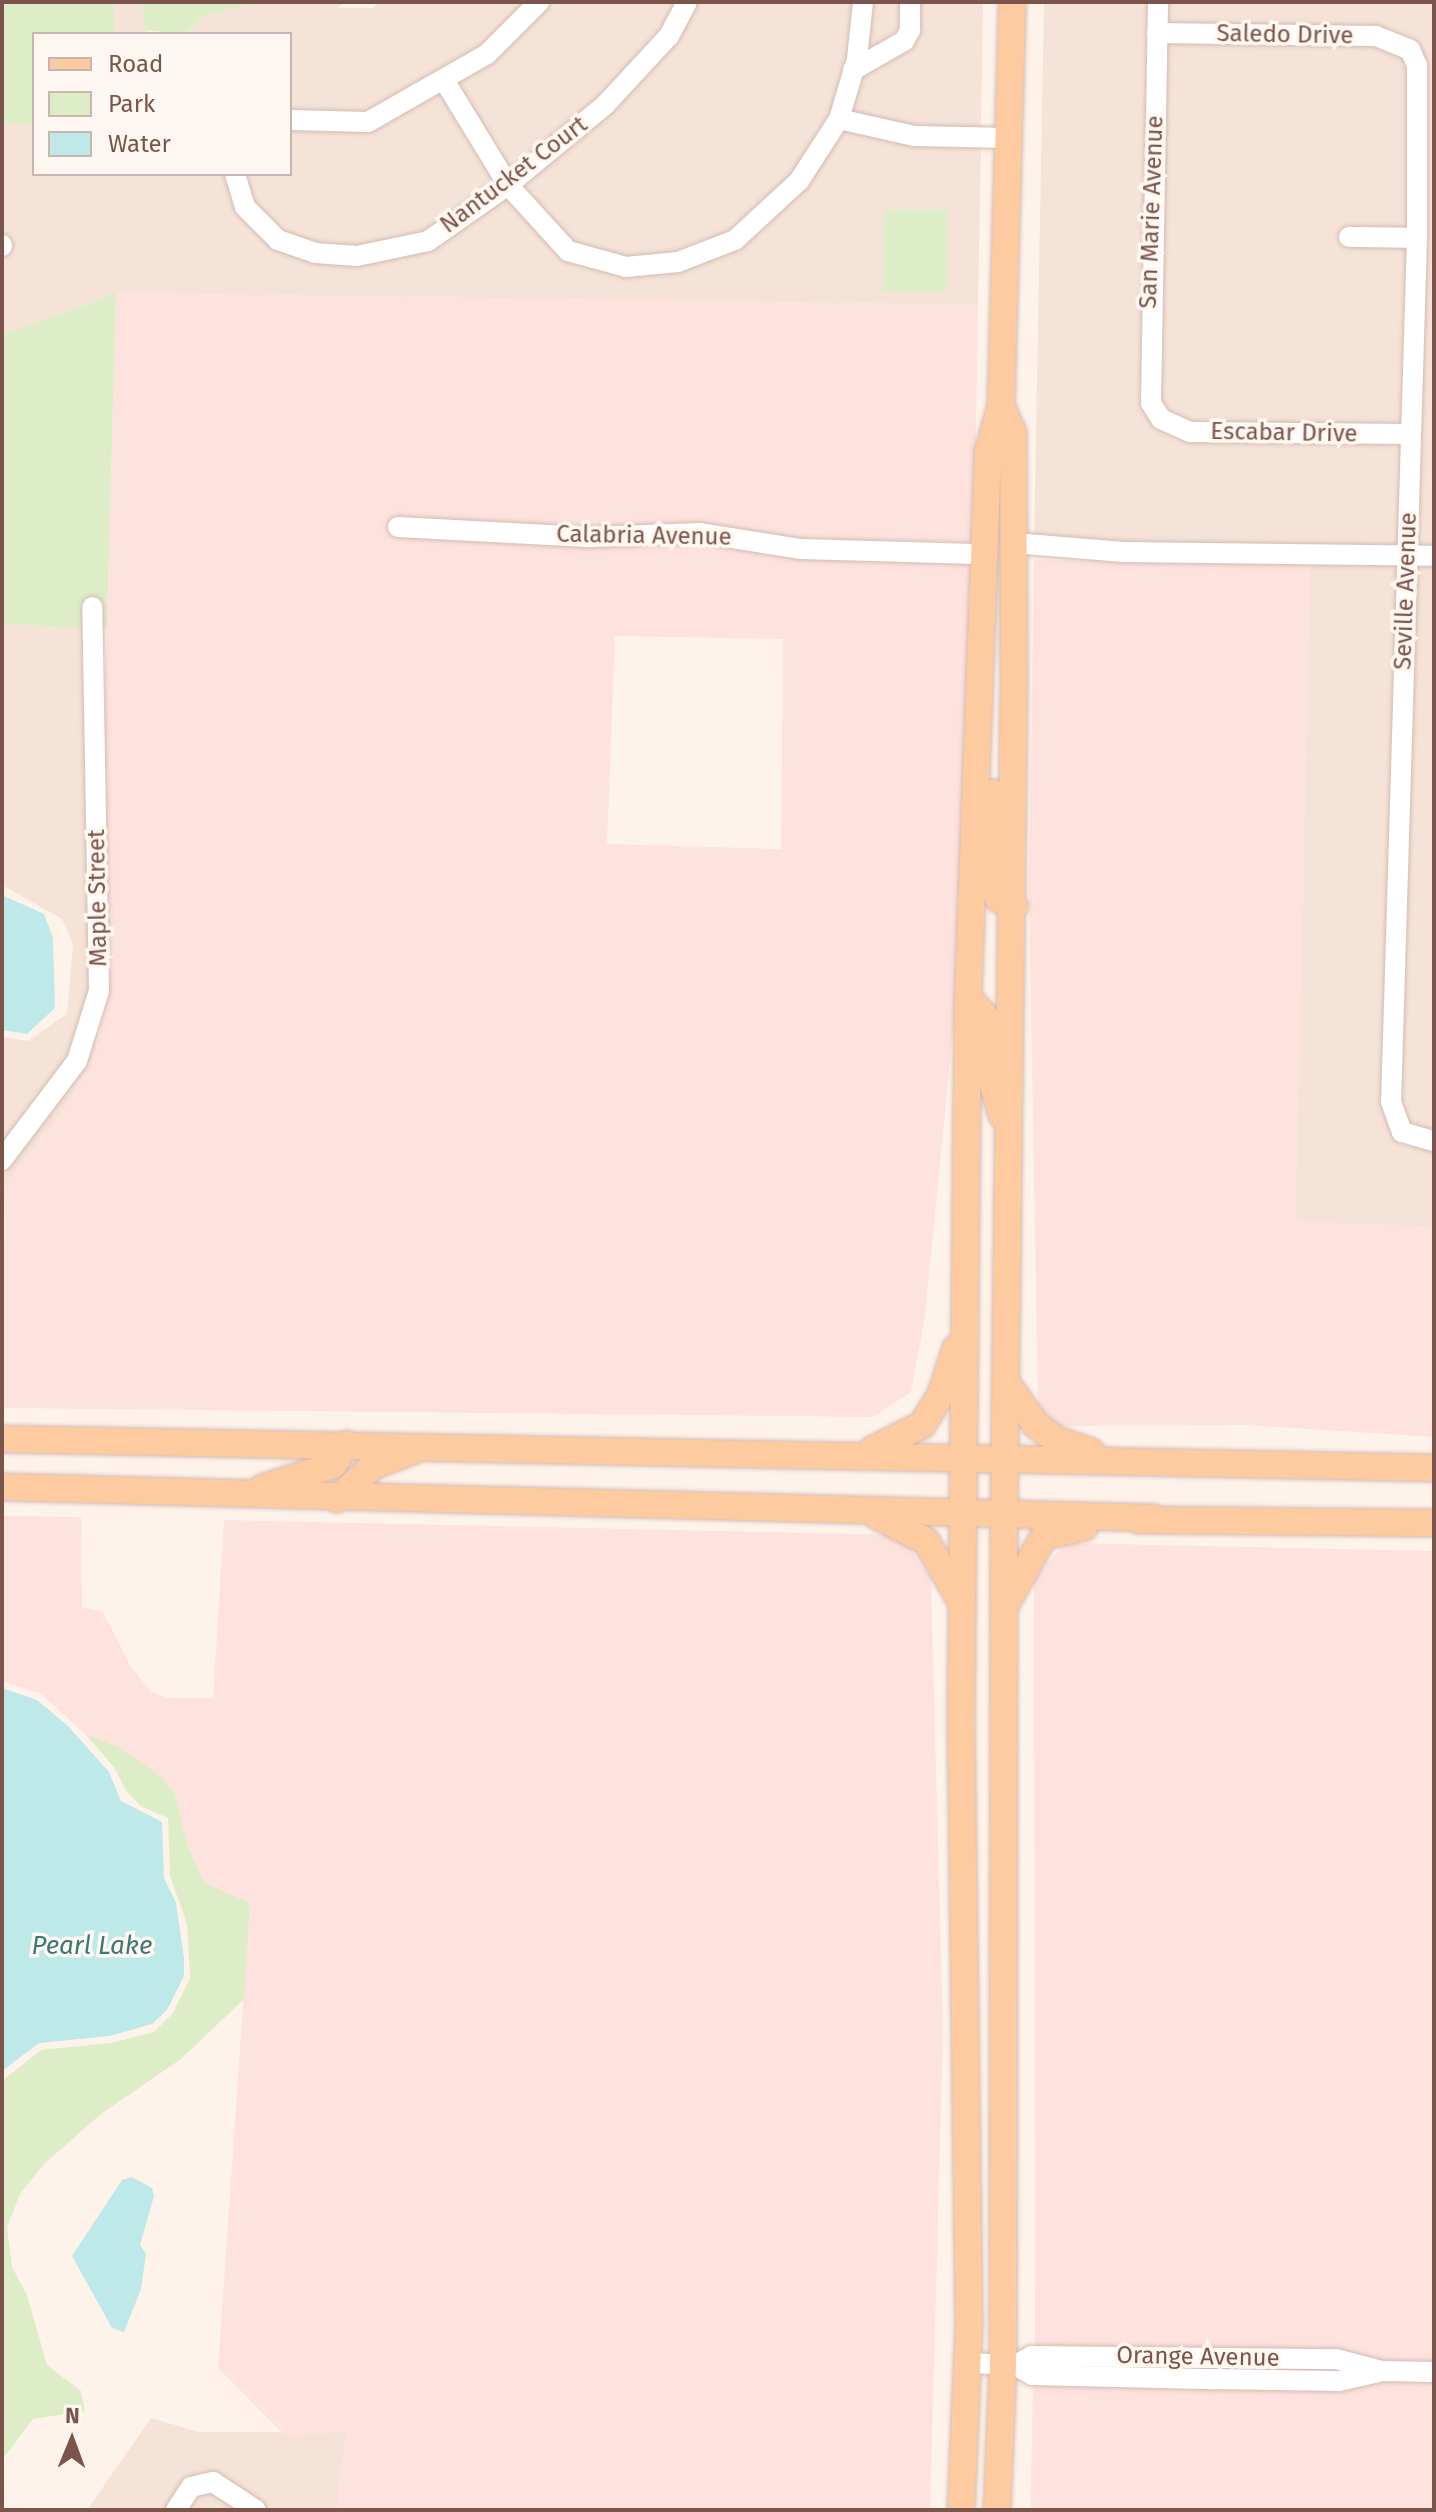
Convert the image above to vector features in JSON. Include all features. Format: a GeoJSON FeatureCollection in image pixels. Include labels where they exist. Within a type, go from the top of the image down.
{"type":"FeatureCollection","features":[{"type":"Feature","properties":{"kind":"main road"},"geometry":{"type":"LineString","coordinates":[[961,2510],[968,2363],[962,1605],[968,997],[988,452],[1001,406],[1012,2]]}},
{"type":"Feature","properties":{"kind":"main road"},"geometry":{"type":"LineString","coordinates":[[997,2510],[1009,2365],[1000,2028],[1004,1458],[1014,906],[1013,433],[1001,406]]}},
{"type":"Feature","properties":{"kind":"main road"},"geometry":{"type":"LineString","coordinates":[[988,452],[996,474],[996,511],[1014,543]]}},
{"type":"Feature","properties":{"kind":"main road"},"geometry":{"type":"LineString","coordinates":[[984,554],[1000,585],[1000,693],[1014,709]]}},
{"type":"Feature","properties":{"kind":"main road"},"geometry":{"type":"LineString","coordinates":[[978,746],[993,774],[992,885],[999,899],[1014,906]]}},
{"type":"Feature","properties":{"kind":"main road"},"geometry":{"type":"LineString","coordinates":[[968,997],[986,1018],[990,1074],[1010,1141]]}},
{"type":"Feature","properties":{"kind":"main road"},"geometry":{"type":"LineString","coordinates":[[860,1455],[922,1425],[941,1395],[963,1330]]}},
{"type":"Feature","properties":{"kind":"main road"},"geometry":{"type":"LineString","coordinates":[[1006,1382],[1019,1406],[1057,1440],[1117,1460]]}},
{"type":"Feature","properties":{"kind":"main road"},"geometry":{"type":"LineString","coordinates":[[2,1439],[429,1445],[1434,1468]]}},
{"type":"Feature","properties":{"kind":"main road"},"geometry":{"type":"LineString","coordinates":[[231,1496],[308,1477],[333,1465],[347,1444]]}},
{"type":"Feature","properties":{"kind":"main road"},"geometry":{"type":"LineString","coordinates":[[337,1499],[373,1466],[429,1445]]}},
{"type":"Feature","properties":{"kind":"main road"},"geometry":{"type":"LineString","coordinates":[[2,1487],[337,1499],[1434,1523]]}},
{"type":"Feature","properties":{"kind":"main road"},"geometry":{"type":"LineString","coordinates":[[865,1510],[926,1541],[962,1605]]}},
{"type":"Feature","properties":{"kind":"main road"},"geometry":{"type":"LineString","coordinates":[[1004,1608],[1044,1536],[1059,1529],[1154,1518]]}},
{"type":"Feature","properties":{"kind":"main road"},"geometry":{"type":"LineString","coordinates":[[964,1938],[983,1966],[1000,2028]]}},
{"type":"Feature","properties":{"kind":"street"},"geometry":{"type":"LineString","coordinates":[[292,120],[368,122],[487,54],[539,2]]}},
{"type":"Feature","properties":{"kind":"street","name":"Nantucket Court"},"geometry":{"type":"LineString","coordinates":[[236,176],[245,207],[278,240],[315,253],[357,256],[428,241],[508,185],[625,85],[669,36],[687,2]]}},
{"type":"Feature","properties":{"kind":"street"},"geometry":{"type":"LineString","coordinates":[[444,80],[508,185],[568,251],[626,267],[678,262],[735,240],[799,181],[839,119],[853,70],[863,2]]}},
{"type":"Feature","properties":{"kind":"street"},"geometry":{"type":"LineString","coordinates":[[853,70],[904,41],[910,30],[910,2]]}},
{"type":"Feature","properties":{"kind":"street","name":"San Marie Avenue"},"geometry":{"type":"LineString","coordinates":[[1158,2],[1148,388],[1161,419]]}},
{"type":"Feature","properties":{"kind":"street","name":"Saledo Drive"},"geometry":{"type":"LineString","coordinates":[[1157,33],[1376,36],[1410,50]]}},
{"type":"Feature","properties":{"kind":"street","name":"Seville Avenue"},"geometry":{"type":"LineString","coordinates":[[1410,50],[1421,83],[1391,1102],[1402,1132],[1434,1141]]}},
{"type":"Feature","properties":{"kind":"street"},"geometry":{"type":"LineString","coordinates":[[839,119],[914,136],[1009,138]]}},
{"type":"Feature","properties":{"kind":"street"},"geometry":{"type":"LineString","coordinates":[[1349,237],[1417,238]]}},
{"type":"Feature","properties":{"kind":"street","name":"Escabar Drive"},"geometry":{"type":"LineString","coordinates":[[1161,419],[1190,432],[1410,434]]}},
{"type":"Feature","properties":{"kind":"street","name":"Calabria Avenue"},"geometry":{"type":"LineString","coordinates":[[398,527],[592,537],[700,533],[800,549],[984,554]]}},
{"type":"Feature","properties":{"kind":"street"},"geometry":{"type":"LineString","coordinates":[[1014,543],[1124,552],[1434,556]]}},
{"type":"Feature","properties":{"kind":"street","name":"Maple Street"},"geometry":{"type":"LineString","coordinates":[[2,1160],[77,1061],[99,991],[92,607]]}},
{"type":"Feature","properties":{"kind":"street","name":"Orange Avenue"},"geometry":{"type":"LineString","coordinates":[[968,2363],[1009,2365],[1032,2375],[1230,2380],[1339,2381],[1382,2371],[1434,2372]]}},
{"type":"Feature","properties":{"kind":"street"},"geometry":{"type":"LineString","coordinates":[[176,2510],[191,2487],[213,2482],[256,2510]]}},
{"type":"Feature","properties":{"kind":"shaded area"},"geometry":{"type":"Polygon","coordinates":[[[114,2],[142,2],[144,30],[150,32],[114,32],[114,2]]]}},
{"type":"Feature","properties":{"kind":"shaded area"},"geometry":{"type":"Polygon","coordinates":[[[261,2],[344,2],[338,8],[373,8],[380,2],[528,2],[483,47],[366,113],[292,111],[292,32],[187,32],[205,15],[261,2]]]}},
{"type":"Feature","properties":{"kind":"shaded area"},"geometry":{"type":"Polygon","coordinates":[[[551,2],[678,2],[663,31],[600,98],[509,172],[455,83],[490,62],[551,2]]]}},
{"type":"Feature","properties":{"kind":"shaded area"},"geometry":{"type":"Polygon","coordinates":[[[696,2],[855,2],[847,64],[831,115],[794,175],[731,232],[677,254],[627,258],[572,243],[519,186],[696,2]]]}},
{"type":"Feature","properties":{"kind":"shaded area"},"geometry":{"type":"Polygon","coordinates":[[[870,2],[902,2],[902,27],[865,54],[870,2]]]}},
{"type":"Feature","properties":{"kind":"shaded area"},"geometry":{"type":"Polygon","coordinates":[[[917,2],[983,2],[981,129],[915,127],[849,112],[860,76],[907,49],[917,2]]]}},
{"type":"Feature","properties":{"kind":"shaded area"},"geometry":{"type":"Polygon","coordinates":[[[1044,2],[1151,2],[1140,387],[1151,421],[1159,430],[1190,440],[1402,443],[1400,547],[1034,542],[1044,2]]]}},
{"type":"Feature","properties":{"kind":"shaded area"},"geometry":{"type":"Polygon","coordinates":[[[1166,2],[1434,2],[1434,547],[1415,547],[1428,83],[1420,46],[1413,38],[1377,27],[1165,24],[1166,2]]]}},
{"type":"Feature","properties":{"kind":"shaded area"},"geometry":{"type":"Polygon","coordinates":[[[1165,42],[1376,44],[1404,56],[1410,68],[1410,229],[1342,228],[1341,245],[1409,246],[1403,425],[1191,423],[1166,412],[1155,387],[1165,42]]]}},
{"type":"Feature","properties":{"kind":"shaded area"},"geometry":{"type":"Polygon","coordinates":[[[441,91],[496,182],[425,232],[356,247],[316,244],[281,232],[251,202],[244,176],[292,176],[292,129],[368,131],[441,91]]]}},
{"type":"Feature","properties":{"kind":"shaded area"},"geometry":{"type":"Polygon","coordinates":[[[2,124],[32,124],[32,176],[228,176],[240,214],[356,264],[507,196],[563,258],[625,275],[740,246],[842,128],[913,145],[981,146],[978,305],[116,293],[2,335],[2,255],[12,251],[8,235],[2,237],[2,124]]]}},
{"type":"Feature","properties":{"kind":"shaded area"},"geometry":{"type":"Polygon","coordinates":[[[116,293],[978,305],[974,542],[800,540],[700,524],[593,529],[391,519],[391,535],[592,546],[699,542],[974,559],[962,939],[925,1316],[911,1392],[873,1417],[2,1408],[5,1186],[65,1109],[96,1050],[107,994],[103,773],[116,293]],[[615,636],[607,844],[781,849],[783,639],[615,636]]]}},
{"type":"Feature","properties":{"kind":"shaded area"},"geometry":{"type":"Polygon","coordinates":[[[1034,560],[1310,563],[1295,1221],[1434,1227],[1434,1437],[1246,1425],[1056,1426],[1038,1406],[1029,893],[1034,560]]]}},
{"type":"Feature","properties":{"kind":"shaded area"},"geometry":{"type":"Polygon","coordinates":[[[1310,563],[1399,564],[1392,1136],[1399,1144],[1434,1150],[1434,1227],[1295,1222],[1310,563]]]}},
{"type":"Feature","properties":{"kind":"shaded area"},"geometry":{"type":"Polygon","coordinates":[[[1414,565],[1434,565],[1434,1132],[1407,1125],[1398,1100],[1414,565]]]}},
{"type":"Feature","properties":{"kind":"shaded area"},"geometry":{"type":"Polygon","coordinates":[[[2,624],[84,628],[92,990],[71,1056],[2,1145],[2,1037],[28,1041],[67,1014],[73,944],[62,919],[2,885],[2,624]]]}},
{"type":"Feature","properties":{"kind":"shaded area"},"geometry":{"type":"Polygon","coordinates":[[[97,1032],[96,1050],[65,1109],[5,1186],[2,1247],[2,1178],[6,1168],[83,1066],[97,1032]]]}},
{"type":"Feature","properties":{"kind":"shaded area"},"geometry":{"type":"Polygon","coordinates":[[[2,1516],[81,1517],[82,1607],[103,1612],[130,1665],[151,1692],[168,1698],[213,1698],[224,1520],[900,1535],[931,1579],[943,2032],[930,2510],[340,2510],[338,2492],[346,2432],[285,2436],[218,2368],[250,1903],[205,1883],[188,1847],[175,1793],[160,1776],[85,1734],[41,1694],[2,1681],[2,1516]]]}},
{"type":"Feature","properties":{"kind":"shaded area"},"geometry":{"type":"Polygon","coordinates":[[[1066,1543],[1434,1551],[1434,2363],[1035,2357],[1034,1578],[1066,1543]]]}},
{"type":"Feature","properties":{"kind":"shaded area"},"geometry":{"type":"Polygon","coordinates":[[[1033,2375],[1434,2382],[1432,2510],[1031,2510],[1033,2375]]]}},
{"type":"Feature","properties":{"kind":"shaded area"},"geometry":{"type":"Polygon","coordinates":[[[151,2418],[199,2432],[347,2432],[338,2492],[340,2510],[87,2510],[151,2418]]]}},
{"type":"Feature","properties":{"kind":"green space"},"geometry":{"type":"Polygon","coordinates":[[[2,2],[114,2],[114,32],[32,32],[32,124],[2,124],[2,2]]]}},
{"type":"Feature","properties":{"kind":"green space"},"geometry":{"type":"Polygon","coordinates":[[[142,2],[261,2],[205,15],[187,32],[144,30],[142,2]]]}},
{"type":"Feature","properties":{"kind":"green space"},"geometry":{"type":"Polygon","coordinates":[[[883,210],[947,210],[947,291],[883,291],[883,210]]]}},
{"type":"Feature","properties":{"kind":"green space"},"geometry":{"type":"Polygon","coordinates":[[[116,293],[107,628],[100,628],[99,598],[84,599],[84,628],[2,624],[2,335],[116,293]]]}},
{"type":"Feature","properties":{"kind":"green space"},"geometry":{"type":"Polygon","coordinates":[[[85,1734],[118,1747],[160,1776],[175,1793],[188,1847],[205,1883],[250,1903],[244,1999],[181,2059],[101,2114],[44,2164],[20,2194],[7,2227],[12,2267],[27,2295],[47,2365],[81,2391],[85,2411],[33,2419],[2,2460],[2,2081],[41,2050],[111,2043],[154,2032],[173,2013],[190,1978],[187,1924],[170,1876],[168,1818],[141,1806],[126,1791],[114,1767],[85,1734]]]}},
{"type":"Feature","properties":{"kind":"water"},"geometry":{"type":"Polygon","coordinates":[[[2,895],[44,914],[53,938],[55,1008],[27,1034],[2,1030],[2,895]]]}},
{"type":"Feature","properties":{"kind":"water","name":"Pearl Lake"},"geometry":{"type":"Polygon","coordinates":[[[2,1688],[37,1700],[69,1727],[109,1772],[121,1801],[162,1822],[164,1878],[176,1903],[184,1976],[167,2010],[152,2024],[110,2036],[39,2043],[2,2071],[2,1688]]]}},
{"type":"Feature","properties":{"kind":"water"},"geometry":{"type":"Polygon","coordinates":[[[132,2177],[152,2188],[154,2196],[140,2245],[146,2254],[141,2289],[124,2332],[112,2328],[72,2256],[122,2180],[132,2177]]]}}]}
